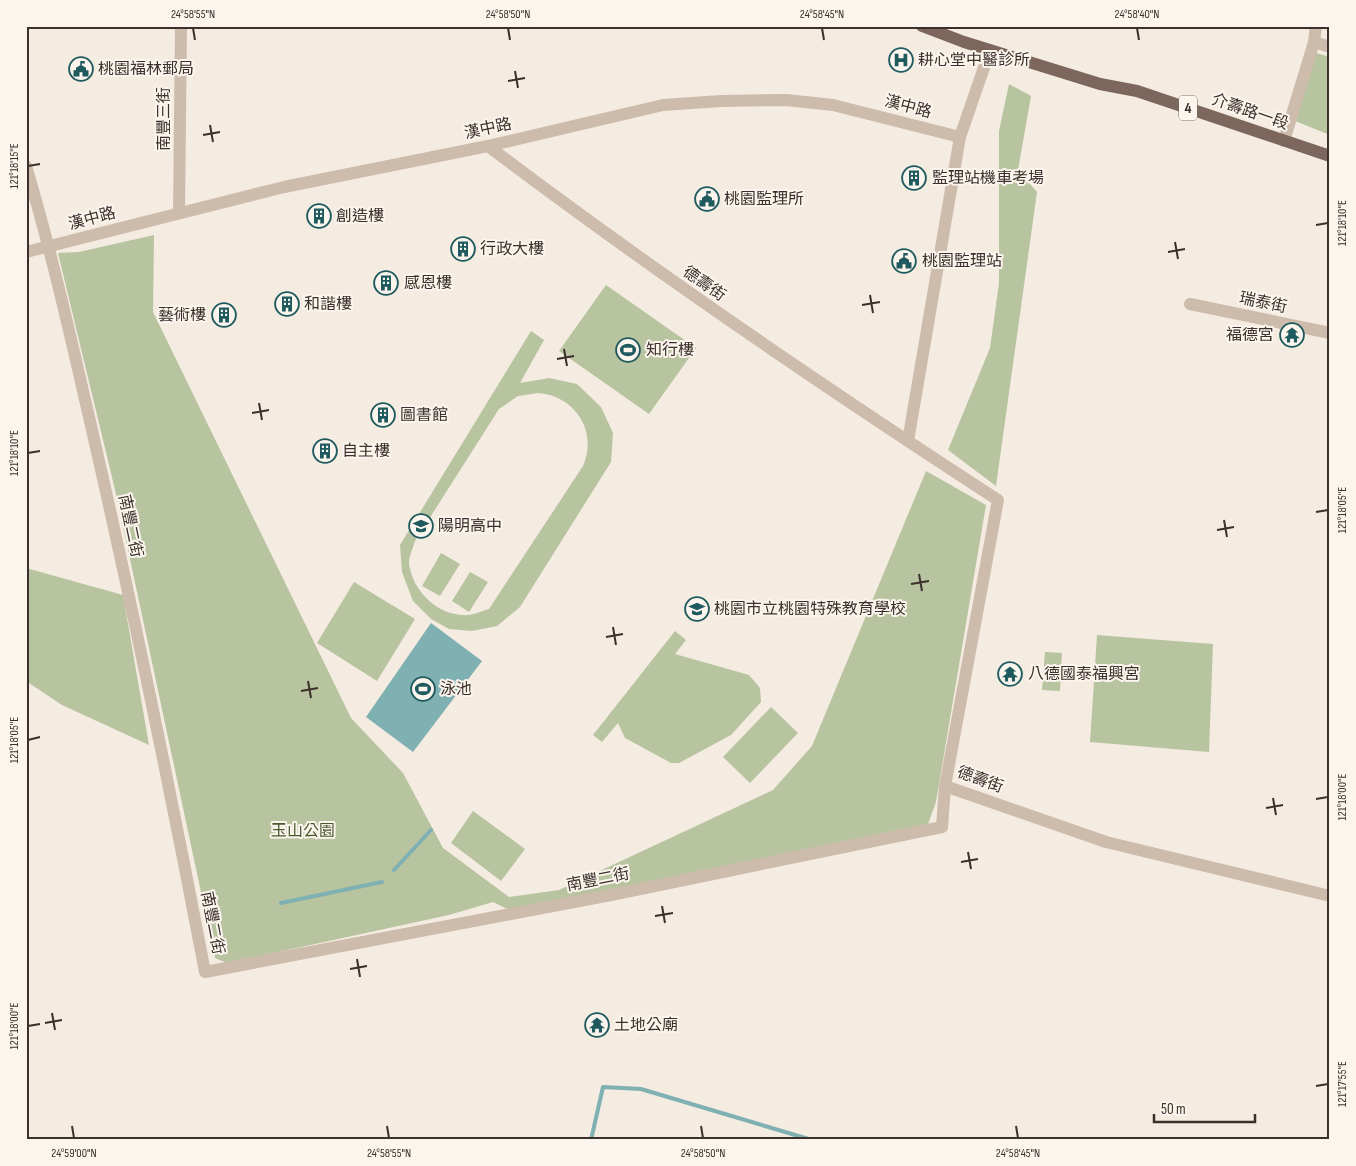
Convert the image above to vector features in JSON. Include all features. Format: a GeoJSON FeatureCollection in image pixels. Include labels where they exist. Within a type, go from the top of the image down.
{"type":"FeatureCollection","features":[{"type":"Feature","properties":{"kind":"main road","name":"4"},"geometry":{"type":"LineString","coordinates":[[922,26],[990,50]]}},
{"type":"Feature","properties":{"kind":"main road","name":"介壽路一段"},"geometry":{"type":"LineString","coordinates":[[990,50],[1100,84],[1137,90],[1330,156]]}},
{"type":"Feature","properties":{"kind":"street","name":"南豐三街"},"geometry":{"type":"LineString","coordinates":[[179,212],[181,26]]}},
{"type":"Feature","properties":{"kind":"street"},"geometry":{"type":"LineString","coordinates":[[1284,141],[1314,42],[1316,26]]}},
{"type":"Feature","properties":{"kind":"street"},"geometry":{"type":"LineString","coordinates":[[1314,42],[1330,46]]}},
{"type":"Feature","properties":{"kind":"street"},"geometry":{"type":"LineString","coordinates":[[908,441],[960,137],[990,50]]}},
{"type":"Feature","properties":{"kind":"street","name":"漢中路"},"geometry":{"type":"LineString","coordinates":[[26,252],[179,212],[372,168],[488,146],[663,106],[731,100],[786,100],[833,105],[960,137]]}},
{"type":"Feature","properties":{"kind":"street","name":"德壽街"},"geometry":{"type":"LineString","coordinates":[[488,146],[594,226],[732,323],[998,500],[945,786],[1106,842],[1330,896]]}},
{"type":"Feature","properties":{"kind":"street","name":"南豐二街"},"geometry":{"type":"LineString","coordinates":[[26,166],[50,247],[115,532],[205,972],[563,904],[942,827],[945,786]]}},
{"type":"Feature","properties":{"kind":"street","name":"瑞泰街"},"geometry":{"type":"LineString","coordinates":[[1190,304],[1330,333]]}},
{"type":"Feature","properties":{"kind":"green space"},"geometry":{"type":"Polygon","coordinates":[[[1313,52],[1330,57],[1330,135],[1295,121],[1313,52]]]}},
{"type":"Feature","properties":{"kind":"green space"},"geometry":{"type":"Polygon","coordinates":[[[1009,84],[1031,96],[1018,170],[1037,192],[996,486],[948,450],[990,348],[999,283],[999,131],[1009,84]]]}},
{"type":"Feature","properties":{"kind":"green space","name":"玉山公園"},"geometry":{"type":"Polygon","coordinates":[[[154,235],[153,312],[351,718],[403,773],[443,848],[509,897],[559,890],[773,790],[812,746],[926,471],[986,505],[936,802],[928,824],[519,909],[507,909],[493,902],[449,915],[227,963],[215,958],[117,498],[58,253],[79,252],[154,235]]]}},
{"type":"Feature","properties":{"kind":"green space","name":"知行樓"},"geometry":{"type":"Polygon","coordinates":[[[606,285],[696,348],[649,414],[559,351],[606,285]]]}},
{"type":"Feature","properties":{"kind":"green space"},"geometry":{"type":"Polygon","coordinates":[[[531,331],[544,340],[520,383],[549,378],[577,384],[601,407],[613,433],[611,462],[520,607],[497,626],[472,631],[449,629],[431,619],[413,601],[402,572],[400,545],[531,331]],[[538,393],[518,396],[499,409],[415,541],[409,563],[411,573],[420,591],[427,599],[444,610],[453,614],[466,615],[489,609],[583,466],[588,441],[580,418],[573,408],[551,396],[538,393]]]}},
{"type":"Feature","properties":{"kind":"green space"},"geometry":{"type":"Polygon","coordinates":[[[441,553],[460,564],[440,596],[422,586],[441,553]]]}},
{"type":"Feature","properties":{"kind":"green space"},"geometry":{"type":"Polygon","coordinates":[[[26,568],[123,595],[149,745],[62,705],[26,681],[26,568]]]}},
{"type":"Feature","properties":{"kind":"green space"},"geometry":{"type":"Polygon","coordinates":[[[470,572],[488,582],[469,612],[452,601],[470,572]]]}},
{"type":"Feature","properties":{"kind":"green space"},"geometry":{"type":"Polygon","coordinates":[[[354,582],[415,619],[377,681],[317,643],[354,582]]]}},
{"type":"Feature","properties":{"kind":"green space"},"geometry":{"type":"Polygon","coordinates":[[[675,631],[686,640],[675,654],[749,675],[760,688],[761,702],[731,735],[679,763],[671,763],[625,738],[618,723],[602,742],[593,735],[675,631]]]}},
{"type":"Feature","properties":{"kind":"green space"},"geometry":{"type":"Polygon","coordinates":[[[1097,635],[1213,644],[1209,752],[1090,742],[1097,635]]]}},
{"type":"Feature","properties":{"kind":"green space"},"geometry":{"type":"Polygon","coordinates":[[[1045,652],[1062,653],[1060,691],[1042,690],[1045,652]]]}},
{"type":"Feature","properties":{"kind":"green space"},"geometry":{"type":"Polygon","coordinates":[[[771,707],[798,733],[750,783],[723,757],[771,707]]]}},
{"type":"Feature","properties":{"kind":"green space"},"geometry":{"type":"Polygon","coordinates":[[[473,811],[525,849],[501,881],[451,843],[473,811]]]}},
{"type":"Feature","properties":{"kind":"water","name":"泳池"},"geometry":{"type":"Polygon","coordinates":[[[431,623],[482,661],[413,752],[366,717],[431,623]]]}},
{"type":"Feature","properties":{"kind":"waterway"},"geometry":{"type":"LineString","coordinates":[[394,870],[431,830]]}},
{"type":"Feature","properties":{"kind":"waterway"},"geometry":{"type":"LineString","coordinates":[[281,903],[382,882]]}},
{"type":"Feature","properties":{"kind":"waterway"},"geometry":{"type":"LineString","coordinates":[[591,1140],[603,1087],[641,1089],[812,1140]]}},
{"type":"Feature","properties":{"kind":"place","name":"耕心堂中醫診所"},"geometry":{"type":"Point","coordinates":[901,60]}},
{"type":"Feature","properties":{"kind":"place","name":"桃園福林郵局"},"geometry":{"type":"Point","coordinates":[81,69]}},
{"type":"Feature","properties":{"kind":"place","name":"監理站機車考場"},"geometry":{"type":"Point","coordinates":[914,178]}},
{"type":"Feature","properties":{"kind":"place","name":"桃園監理所"},"geometry":{"type":"Point","coordinates":[707,199]}},
{"type":"Feature","properties":{"kind":"place","name":"創造樓"},"geometry":{"type":"Point","coordinates":[319,216]}},
{"type":"Feature","properties":{"kind":"place","name":"行政大樓"},"geometry":{"type":"Point","coordinates":[463,249]}},
{"type":"Feature","properties":{"kind":"place","name":"桃園監理站"},"geometry":{"type":"Point","coordinates":[904,261]}},
{"type":"Feature","properties":{"kind":"place","name":"感恩樓"},"geometry":{"type":"Point","coordinates":[386,283]}},
{"type":"Feature","properties":{"kind":"place","name":"和諧樓"},"geometry":{"type":"Point","coordinates":[287,304]}},
{"type":"Feature","properties":{"kind":"place","name":"藝術樓"},"geometry":{"type":"Point","coordinates":[224,315]}},
{"type":"Feature","properties":{"kind":"place","name":"福德宮"},"geometry":{"type":"Point","coordinates":[1292,335]}},
{"type":"Feature","properties":{"kind":"place","name":"知行樓"},"geometry":{"type":"Point","coordinates":[628,350]}},
{"type":"Feature","properties":{"kind":"place","name":"圖書館"},"geometry":{"type":"Point","coordinates":[383,415]}},
{"type":"Feature","properties":{"kind":"place","name":"自主樓"},"geometry":{"type":"Point","coordinates":[325,451]}},
{"type":"Feature","properties":{"kind":"place","name":"陽明高中"},"geometry":{"type":"Point","coordinates":[421,526]}},
{"type":"Feature","properties":{"kind":"place","name":"桃園市立桃園特殊教育學校"},"geometry":{"type":"Point","coordinates":[697,609]}},
{"type":"Feature","properties":{"kind":"place","name":"八德國泰福興宮"},"geometry":{"type":"Point","coordinates":[1010,674]}},
{"type":"Feature","properties":{"kind":"place","name":"泳池"},"geometry":{"type":"Point","coordinates":[423,689]}},
{"type":"Feature","properties":{"kind":"place","name":"土地公廟"},"geometry":{"type":"Point","coordinates":[597,1025]}}]}
